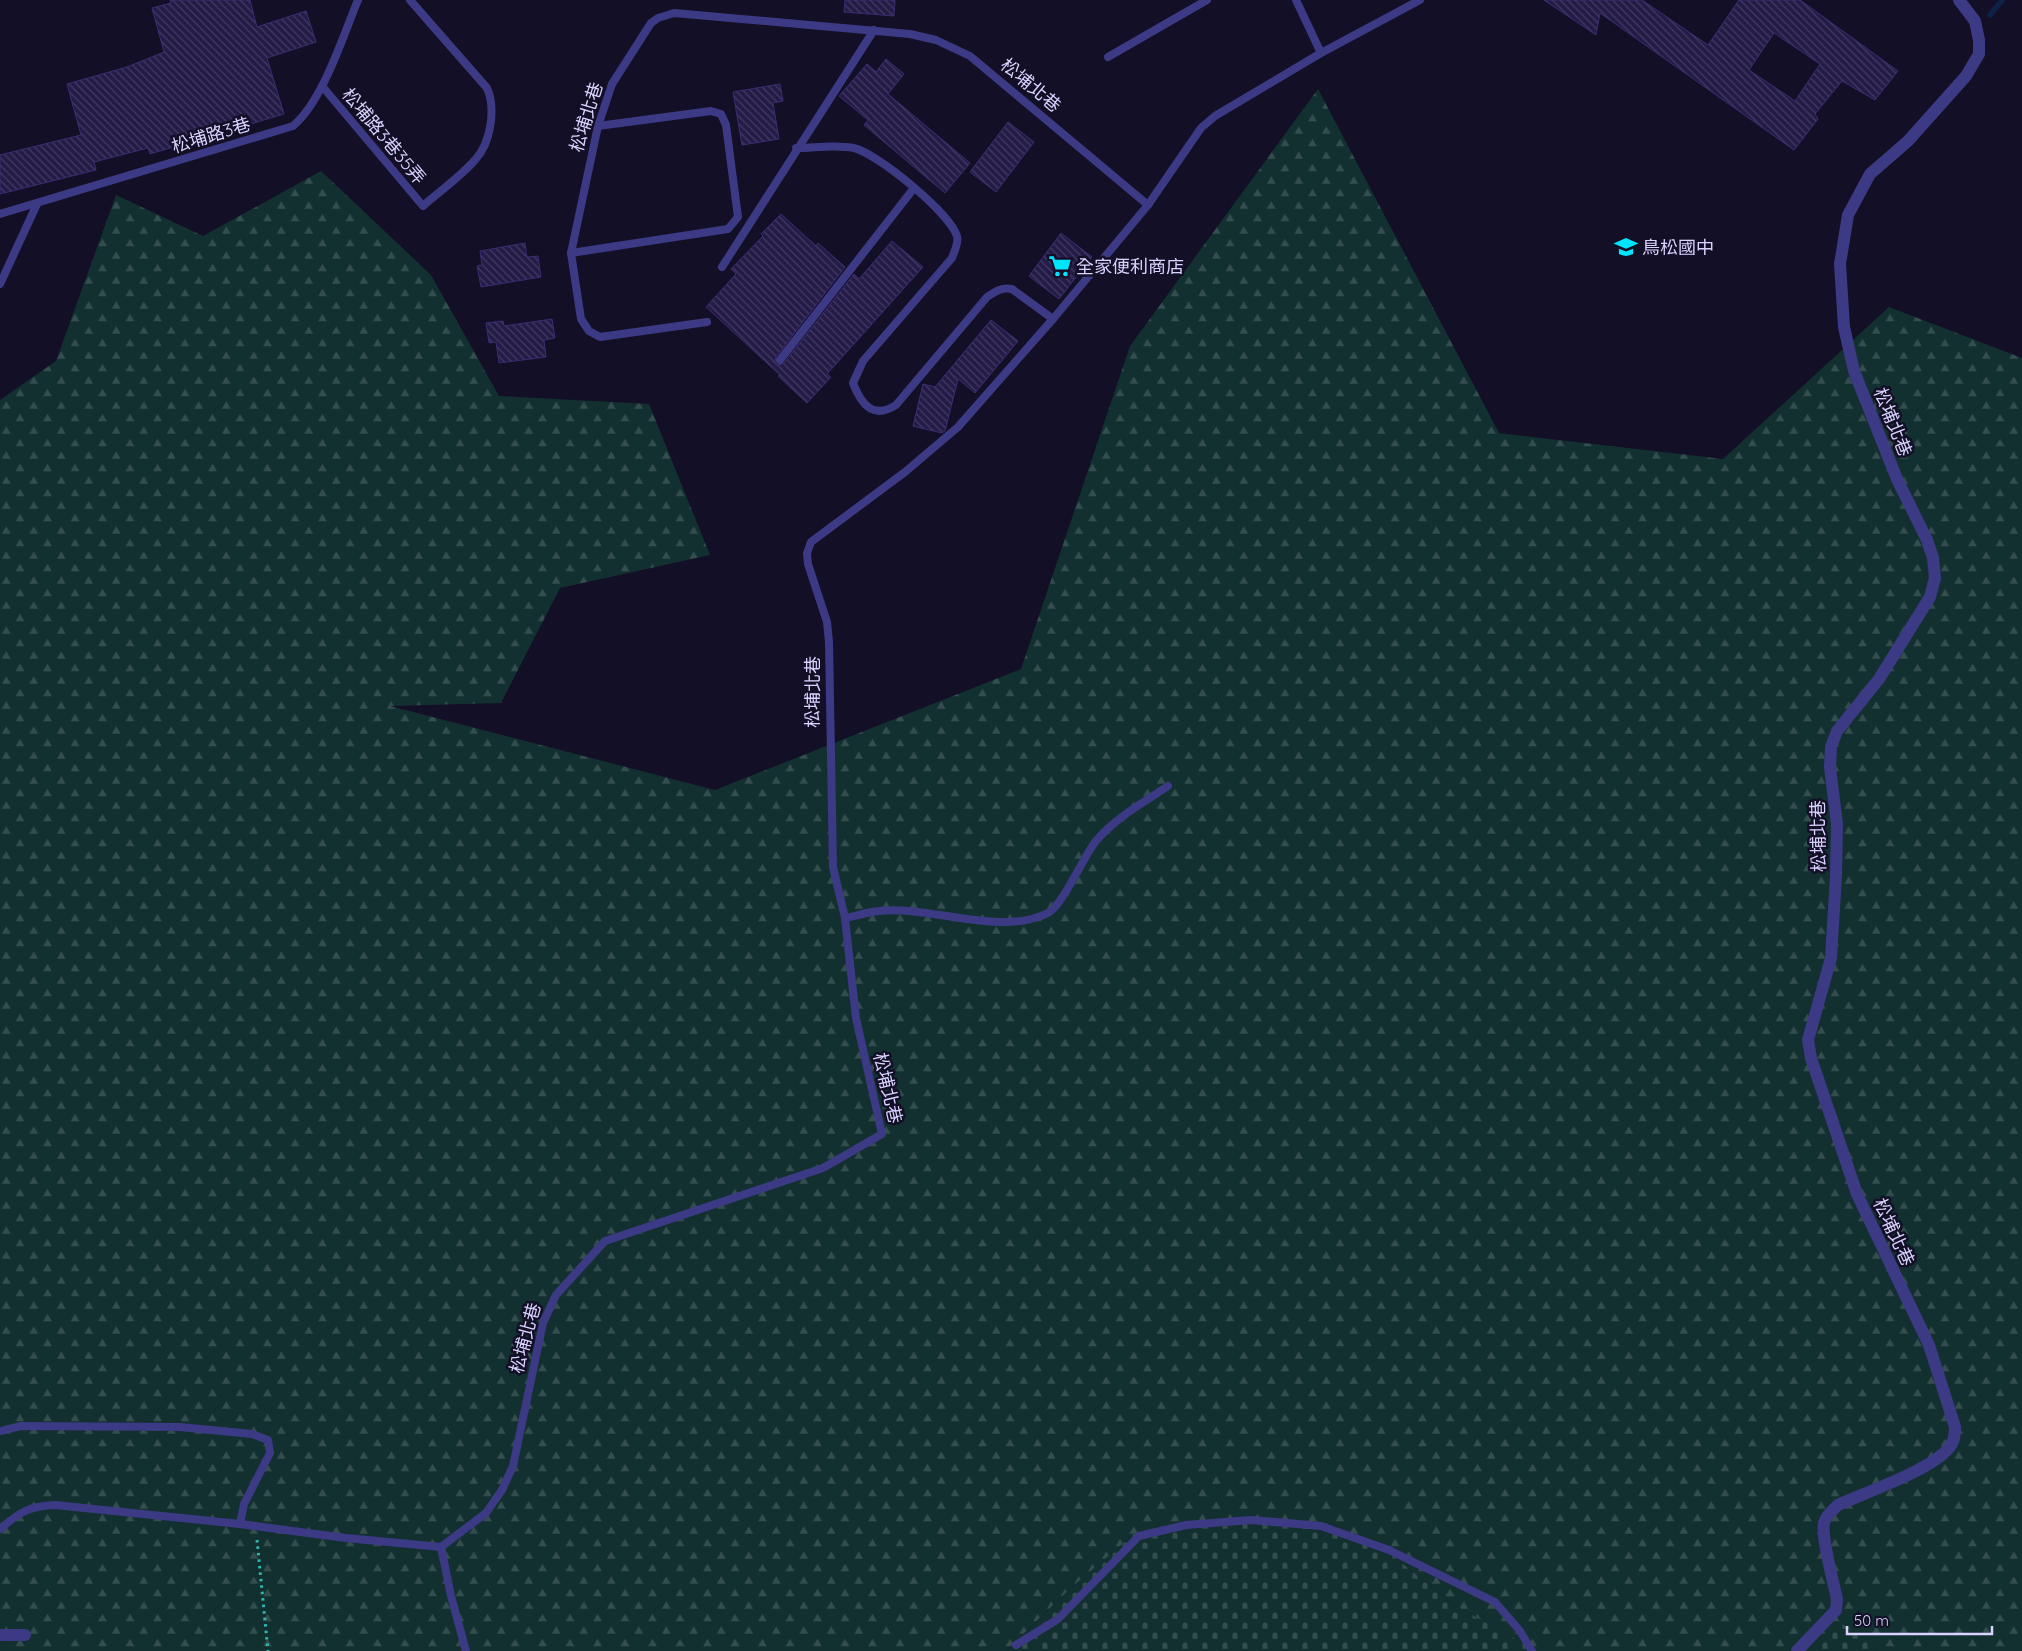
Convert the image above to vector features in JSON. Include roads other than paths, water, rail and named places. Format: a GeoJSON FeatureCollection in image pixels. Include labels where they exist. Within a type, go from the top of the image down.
{"type":"FeatureCollection","features":[{"type":"Feature","properties":{"kind":"street","name":"松埔北巷"},"geometry":{"type":"LineString","coordinates":[[1797,1651],[1836,1610],[1837,1600],[1824,1534],[1824,1522],[1828,1514],[1838,1505],[1936,1461],[1950,1448],[1955,1428],[1929,1345],[1857,1194],[1811,1058],[1808,1040],[1831,948],[1836,876],[1837,824],[1830,767],[1831,746],[1837,731],[1879,679],[1930,598],[1935,578],[1933,558],[1927,540],[1897,479],[1854,370],[1844,327],[1840,264],[1848,215],[1870,174],[1908,141],[1966,76],[1979,54],[1979,40],[1975,21],[1959,0]]}},
{"type":"Feature","properties":{"kind":"street"},"geometry":{"type":"LineString","coordinates":[[0,1635],[25,1635]]}},
{"type":"Feature","properties":{"kind":"lane","name":"松埔路3巷"},"geometry":{"type":"LineString","coordinates":[[0,214],[294,126],[304,117],[322,86],[358,0]]}},
{"type":"Feature","properties":{"kind":"lane","name":"松埔路3巷35弄"},"geometry":{"type":"LineString","coordinates":[[322,86],[422,206],[476,160],[483,147],[493,114],[491,98],[487,88],[410,0]]}},
{"type":"Feature","properties":{"kind":"lane"},"geometry":{"type":"LineString","coordinates":[[1108,58],[1208,0]]}},
{"type":"Feature","properties":{"kind":"lane"},"geometry":{"type":"LineString","coordinates":[[1296,0],[1321,53]]}},
{"type":"Feature","properties":{"kind":"lane","name":"松埔北巷"},"geometry":{"type":"LineString","coordinates":[[441,1548],[486,1513],[502,1490],[513,1466],[543,1323],[556,1295],[605,1241],[823,1168],[882,1134],[856,1018],[846,918],[833,867],[829,642],[827,622],[808,564],[807,553],[812,542],[905,472],[958,426],[1053,319],[1148,205],[1201,128],[1215,116],[1321,53],[1420,0]]}},
{"type":"Feature","properties":{"kind":"lane","name":"松埔北巷"},"geometry":{"type":"LineString","coordinates":[[707,322],[600,337],[588,331],[581,319],[571,252],[598,126],[612,84],[643,34],[658,18],[674,13],[874,30],[910,34],[936,40],[970,56],[1148,205]]}},
{"type":"Feature","properties":{"kind":"lane"},"geometry":{"type":"LineString","coordinates":[[722,268],[796,148],[874,30]]}},
{"type":"Feature","properties":{"kind":"lane"},"geometry":{"type":"LineString","coordinates":[[571,252],[728,229],[738,217],[726,124],[721,114],[711,111],[598,126]]}},
{"type":"Feature","properties":{"kind":"lane"},"geometry":{"type":"LineString","coordinates":[[796,148],[853,148],[865,152],[914,188],[944,216],[953,227],[958,239],[952,258],[863,361],[856,372],[853,384],[866,406],[879,411],[888,410],[896,405],[987,297],[995,291],[1004,288],[1012,289],[1053,319]]}},
{"type":"Feature","properties":{"kind":"lane"},"geometry":{"type":"LineString","coordinates":[[780,360],[914,188]]}},
{"type":"Feature","properties":{"kind":"lane"},"geometry":{"type":"LineString","coordinates":[[0,284],[36,204]]}},
{"type":"Feature","properties":{"kind":"lane"},"geometry":{"type":"LineString","coordinates":[[846,918],[879,910],[999,921],[1030,919],[1049,912],[1102,835],[1114,822],[1168,786]]}},
{"type":"Feature","properties":{"kind":"lane"},"geometry":{"type":"LineString","coordinates":[[0,1430],[21,1426],[180,1427],[252,1434],[268,1440],[270,1453],[244,1504],[240,1524]]}},
{"type":"Feature","properties":{"kind":"lane"},"geometry":{"type":"LineString","coordinates":[[0,1529],[19,1513],[36,1506],[46,1506],[240,1524],[441,1548],[451,1596],[466,1651]]}},
{"type":"Feature","properties":{"kind":"lane"},"geometry":{"type":"LineString","coordinates":[[1016,1645],[1058,1619],[1139,1536],[1186,1525],[1251,1520],[1321,1526],[1389,1550],[1494,1602],[1520,1631],[1532,1651]]}},
{"type":"Feature","properties":{"kind":"waterway"},"geometry":{"type":"LineString","coordinates":[[1990,15],[2002,0]]}},
{"type":"Feature","properties":{"kind":"place","name":"鳥松國中"},"geometry":{"type":"Point","coordinates":[1626,247]}},
{"type":"Feature","properties":{"kind":"place","name":"全家便利商店"},"geometry":{"type":"Point","coordinates":[1060,266]}}]}
